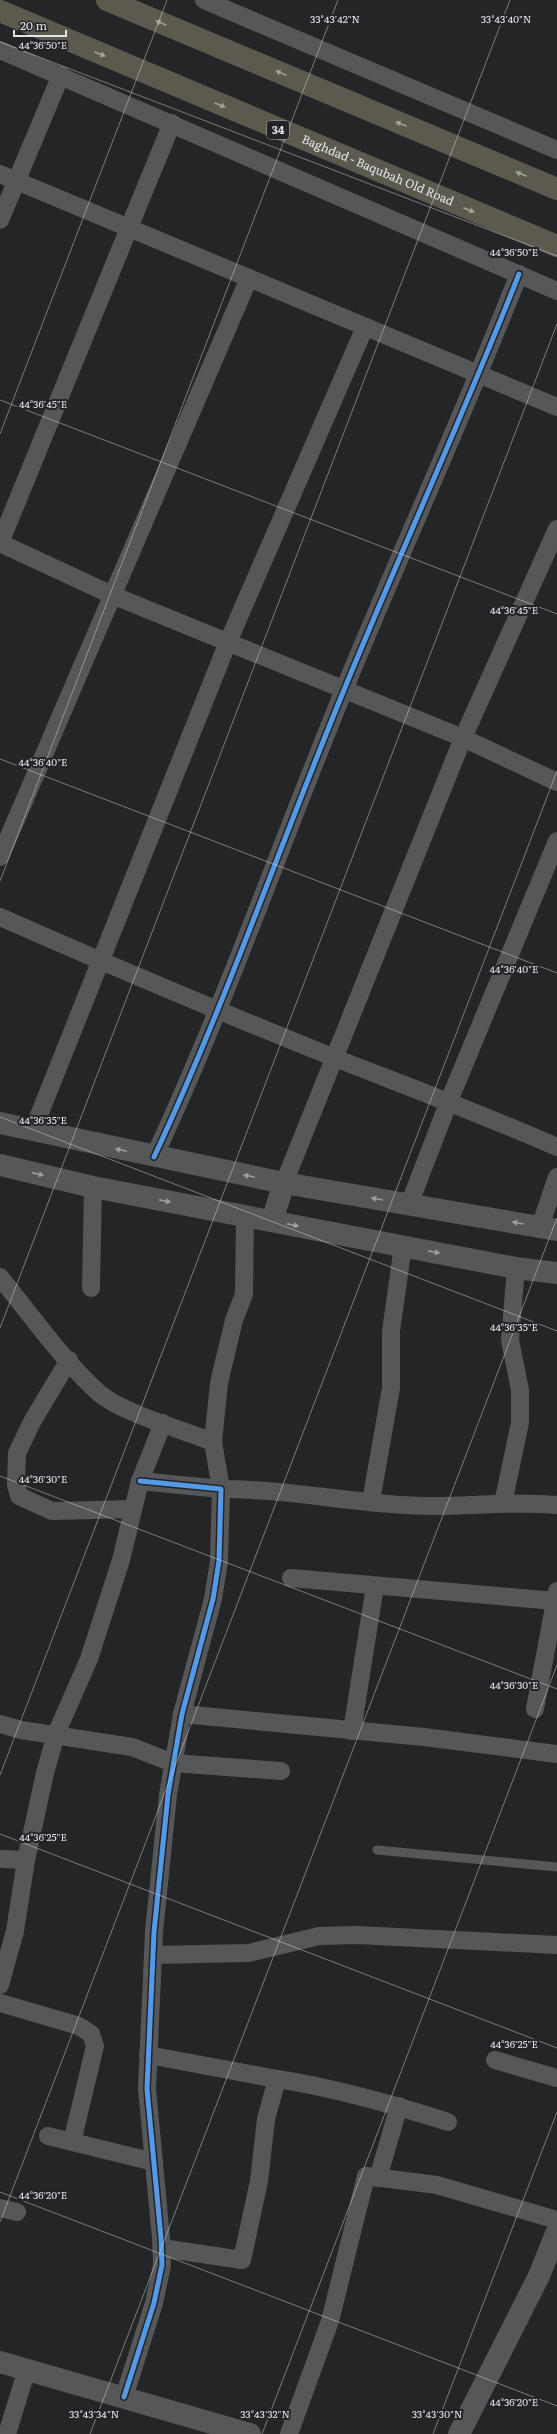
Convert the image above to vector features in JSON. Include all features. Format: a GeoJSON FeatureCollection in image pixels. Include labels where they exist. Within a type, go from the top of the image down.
{"type":"FeatureCollection","features":[{"type":"Feature","properties":{"kind":"highway"},"geometry":{"type":"LineString","coordinates":[[107,0],[557,189]]}},
{"type":"Feature","properties":{"kind":"highway","name":"Baghdad - Baqubah Old Road"},"geometry":{"type":"LineString","coordinates":[[0,11],[557,246]]}},
{"type":"Feature","properties":{"kind":"street"},"geometry":{"type":"LineString","coordinates":[[204,0],[557,150]]}},
{"type":"Feature","properties":{"kind":"street"},"geometry":{"type":"LineString","coordinates":[[0,50],[172,122],[557,291]]}},
{"type":"Feature","properties":{"kind":"street"},"geometry":{"type":"LineString","coordinates":[[0,220],[61,75]]}},
{"type":"Feature","properties":{"kind":"street"},"geometry":{"type":"LineString","coordinates":[[172,122],[0,543],[112,595],[463,738],[557,782]]}},
{"type":"Feature","properties":{"kind":"street"},"geometry":{"type":"LineString","coordinates":[[0,174],[557,407]]}},
{"type":"Feature","properties":{"kind":"street"},"geometry":{"type":"LineString","coordinates":[[154,1157],[218,1009],[344,689],[479,375],[519,274]]}},
{"type":"Feature","properties":{"kind":"street"},"geometry":{"type":"LineString","coordinates":[[0,857],[249,278]]}},
{"type":"Feature","properties":{"kind":"street"},"geometry":{"type":"LineString","coordinates":[[33,1130],[228,642],[365,327]]}},
{"type":"Feature","properties":{"kind":"street"},"geometry":{"type":"LineString","coordinates":[[272,1221],[284,1183],[463,738],[557,530]]}},
{"type":"Feature","properties":{"kind":"street"},"geometry":{"type":"LineString","coordinates":[[409,1205],[449,1101],[557,841]]}},
{"type":"Feature","properties":{"kind":"street"},"geometry":{"type":"LineString","coordinates":[[0,917],[100,961],[335,1058],[449,1101],[557,1147]]}},
{"type":"Feature","properties":{"kind":"street"},"geometry":{"type":"LineString","coordinates":[[0,1123],[154,1157],[284,1183],[549,1228],[557,1177]]}},
{"type":"Feature","properties":{"kind":"street"},"geometry":{"type":"LineString","coordinates":[[0,1165],[93,1187],[516,1268],[557,1273]]}},
{"type":"Feature","properties":{"kind":"street"},"geometry":{"type":"LineString","coordinates":[[91,1288],[93,1187]]}},
{"type":"Feature","properties":{"kind":"street"},"geometry":{"type":"LineString","coordinates":[[124,2397],[154,2303],[162,2265],[162,2248],[147,2089],[154,1955],[168,1795],[173,1763],[182,1714],[213,1599],[219,1561],[221,1489],[213,1442],[219,1383],[234,1320],[244,1294],[245,1216]]}},
{"type":"Feature","properties":{"kind":"street"},"geometry":{"type":"LineString","coordinates":[[371,1501],[391,1388],[391,1332],[403,1246]]}},
{"type":"Feature","properties":{"kind":"street"},"geometry":{"type":"LineString","coordinates":[[503,1503],[520,1423],[520,1390],[510,1340],[516,1268]]}},
{"type":"Feature","properties":{"kind":"street"},"geometry":{"type":"LineString","coordinates":[[0,1277],[69,1360],[100,1393],[135,1413],[163,1422],[213,1442]]}},
{"type":"Feature","properties":{"kind":"street"},"geometry":{"type":"LineString","coordinates":[[69,1360],[33,1420],[17,1453],[16,1484],[19,1496],[52,1511],[133,1509]]}},
{"type":"Feature","properties":{"kind":"street"},"geometry":{"type":"LineString","coordinates":[[0,1985],[15,1931],[26,1860],[45,1773],[56,1734],[90,1659],[121,1560],[140,1481],[163,1422]]}},
{"type":"Feature","properties":{"kind":"street"},"geometry":{"type":"LineString","coordinates":[[140,1481],[221,1489],[269,1490],[435,1506],[503,1503],[557,1504]]}},
{"type":"Feature","properties":{"kind":"street"},"geometry":{"type":"LineString","coordinates":[[291,1578],[375,1586],[556,1596],[535,1710]]}},
{"type":"Feature","properties":{"kind":"street"},"geometry":{"type":"LineString","coordinates":[[352,1731],[375,1586]]}},
{"type":"Feature","properties":{"kind":"street"},"geometry":{"type":"LineString","coordinates":[[182,1714],[424,1737],[557,1754]]}},
{"type":"Feature","properties":{"kind":"street"},"geometry":{"type":"LineString","coordinates":[[0,1724],[21,1730],[56,1734],[132,1747],[173,1763],[281,1771]]}},
{"type":"Feature","properties":{"kind":"street"},"geometry":{"type":"LineString","coordinates":[[0,1859],[26,1860]]}},
{"type":"Feature","properties":{"kind":"street"},"geometry":{"type":"LineString","coordinates":[[154,1955],[249,1953],[319,1936],[358,1935],[557,1945]]}},
{"type":"Feature","properties":{"kind":"street"},"geometry":{"type":"LineString","coordinates":[[0,2002],[79,2026],[91,2034],[95,2046],[72,2142]]}},
{"type":"Feature","properties":{"kind":"street"},"geometry":{"type":"LineString","coordinates":[[148,2055],[318,2086],[399,2106],[448,2122]]}},
{"type":"Feature","properties":{"kind":"street"},"geometry":{"type":"LineString","coordinates":[[495,2060],[557,2078]]}},
{"type":"Feature","properties":{"kind":"street"},"geometry":{"type":"LineString","coordinates":[[162,2248],[242,2260],[259,2181],[266,2119],[277,2079]]}},
{"type":"Feature","properties":{"kind":"street"},"geometry":{"type":"LineString","coordinates":[[378,2178],[399,2106]]}},
{"type":"Feature","properties":{"kind":"street"},"geometry":{"type":"LineString","coordinates":[[48,2136],[154,2162]]}},
{"type":"Feature","properties":{"kind":"street"},"geometry":{"type":"LineString","coordinates":[[289,2434],[330,2322],[366,2176],[436,2185],[557,2220]]}},
{"type":"Feature","properties":{"kind":"street"},"geometry":{"type":"LineString","coordinates":[[0,2208],[18,2212]]}},
{"type":"Feature","properties":{"kind":"street"},"geometry":{"type":"LineString","coordinates":[[459,2434],[539,2276],[553,2252],[557,2231]]}},
{"type":"Feature","properties":{"kind":"street"},"geometry":{"type":"LineString","coordinates":[[0,2362],[124,2397],[236,2432]]}},
{"type":"Feature","properties":{"kind":"street"},"geometry":{"type":"LineString","coordinates":[[7,2434],[27,2369]]}},
{"type":"Feature","properties":{"kind":"lane"},"geometry":{"type":"LineString","coordinates":[[377,1850],[557,1867]]}},
{"type":"Feature","properties":{"kind":"cycle path"},"geometry":{"type":"LineString","coordinates":[[154,1157],[205,1042],[320,748],[519,274]]}},
{"type":"Feature","properties":{"kind":"cycle path"},"geometry":{"type":"LineString","coordinates":[[124,2397],[154,2303],[162,2265],[161,2238],[147,2089],[154,1932],[168,1795],[182,1714],[213,1599],[219,1561],[221,1489],[140,1481]]}}]}
